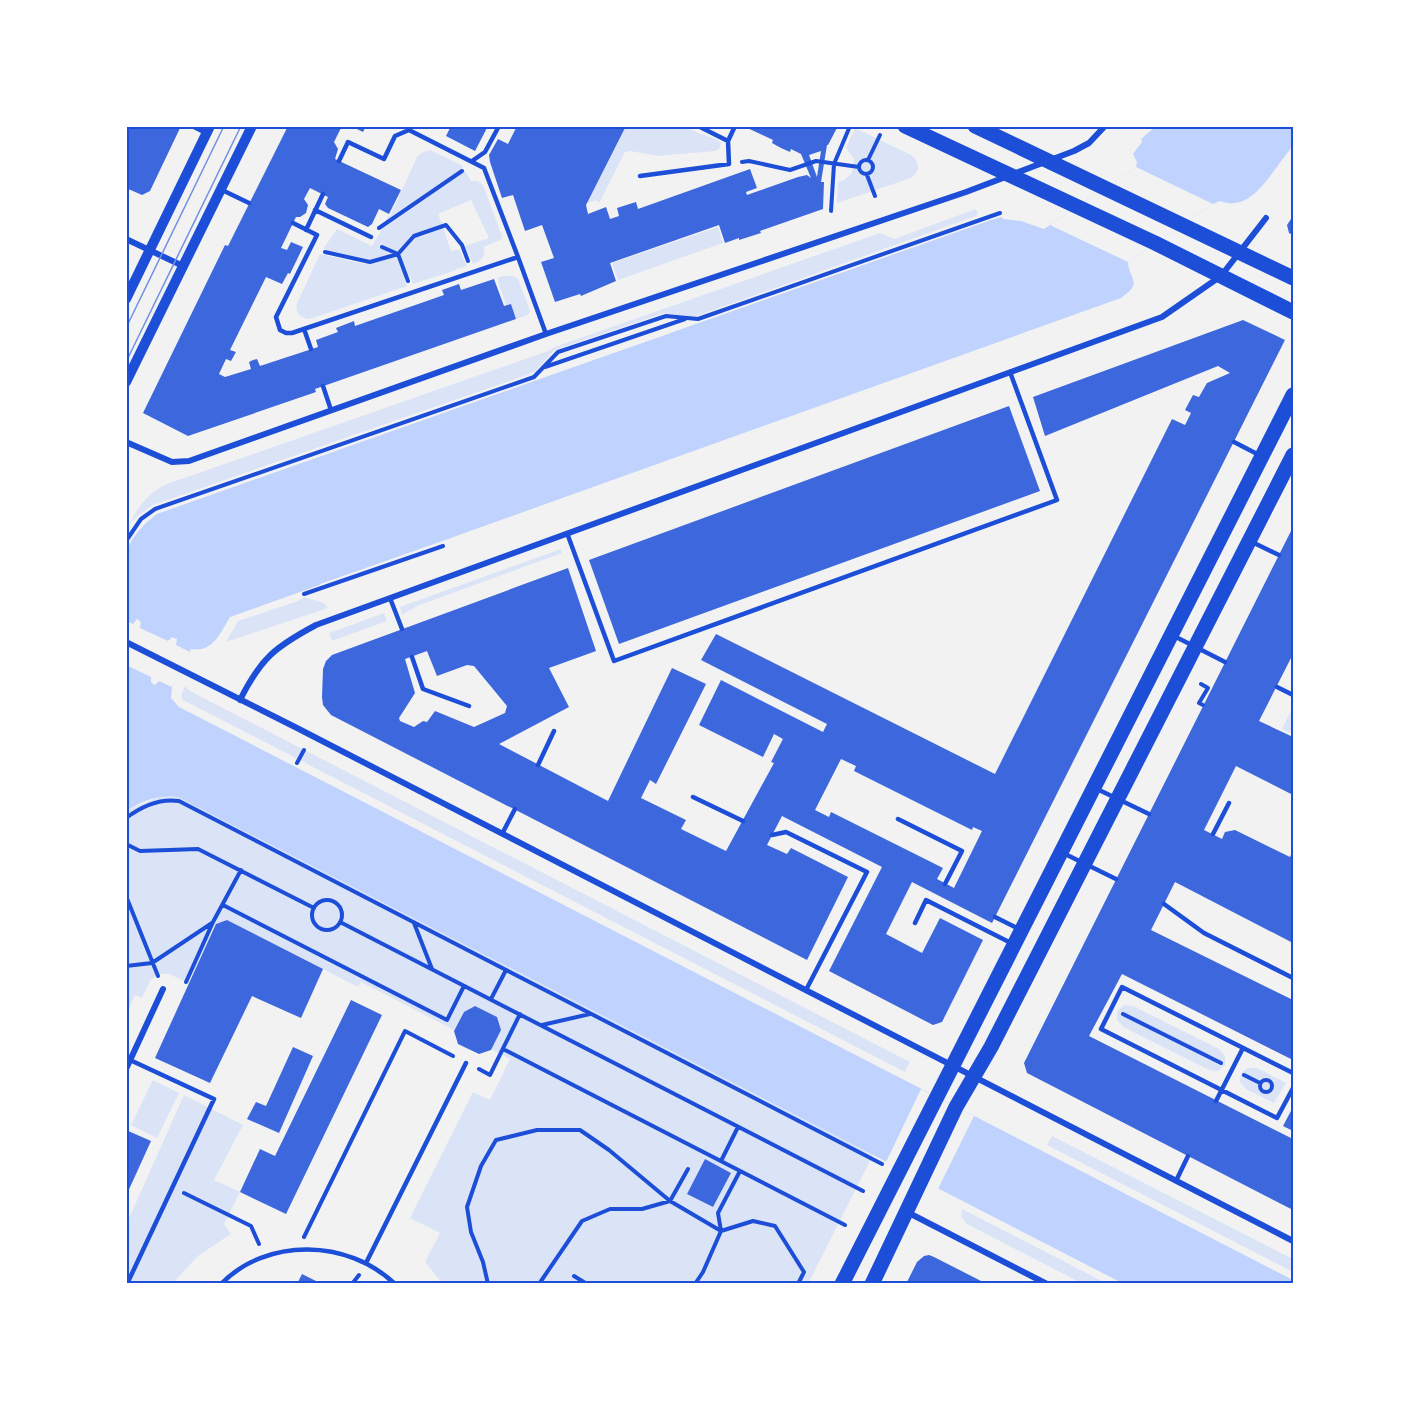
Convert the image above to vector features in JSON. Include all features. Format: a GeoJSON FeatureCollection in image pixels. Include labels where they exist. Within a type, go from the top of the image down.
{"type":"FeatureCollection","features":[{"type":"Feature","properties":{"kind":"main road"},"geometry":{"type":"LineString","coordinates":[[905,126],[1155,243],[1293,312]]}},
{"type":"Feature","properties":{"kind":"main road"},"geometry":{"type":"LineString","coordinates":[[975,126],[1293,278]]}},
{"type":"Feature","properties":{"kind":"main road"},"geometry":{"type":"LineString","coordinates":[[842,1284],[1293,395]]}},
{"type":"Feature","properties":{"kind":"main road"},"geometry":{"type":"LineString","coordinates":[[872,1284],[956,1107],[1118,799],[1293,455]]}},
{"type":"Feature","properties":{"kind":"street"},"geometry":{"type":"LineString","coordinates":[[126,382],[252,126]]}},
{"type":"Feature","properties":{"kind":"street"},"geometry":{"type":"LineString","coordinates":[[126,442],[172,462],[189,461],[546,334],[966,192],[1089,143],[1105,126]]}},
{"type":"Feature","properties":{"kind":"street"},"geometry":{"type":"LineString","coordinates":[[126,299],[209,130]]}},
{"type":"Feature","properties":{"kind":"street"},"geometry":{"type":"LineString","coordinates":[[240,700],[259,667],[272,652],[289,639],[316,625],[1162,317],[1221,276],[1266,218]]}},
{"type":"Feature","properties":{"kind":"street"},"geometry":{"type":"LineString","coordinates":[[126,239],[183,266]]}},
{"type":"Feature","properties":{"kind":"street"},"geometry":{"type":"LineString","coordinates":[[126,642],[1293,1241]]}},
{"type":"Feature","properties":{"kind":"street"},"geometry":{"type":"LineString","coordinates":[[126,1069],[163,989]]}},
{"type":"Feature","properties":{"kind":"street"},"geometry":{"type":"LineString","coordinates":[[906,1212],[1047,1284]]}},
{"type":"Feature","properties":{"kind":"lane"},"geometry":{"type":"LineString","coordinates":[[192,126],[209,130]]}},
{"type":"Feature","properties":{"kind":"lane"},"geometry":{"type":"LineString","coordinates":[[472,161],[485,152],[499,126]]}},
{"type":"Feature","properties":{"kind":"lane"},"geometry":{"type":"LineString","coordinates":[[698,126],[728,141]]}},
{"type":"Feature","properties":{"kind":"lane"},"geometry":{"type":"LineString","coordinates":[[640,176],[729,164],[728,141],[735,126]]}},
{"type":"Feature","properties":{"kind":"lane"},"geometry":{"type":"LineString","coordinates":[[339,160],[348,142],[384,159],[395,136],[409,130],[484,168],[546,334]]}},
{"type":"Feature","properties":{"kind":"lane"},"geometry":{"type":"LineString","coordinates":[[221,189],[249,203]]}},
{"type":"Feature","properties":{"kind":"lane"},"geometry":{"type":"LineString","coordinates":[[306,230],[323,194]]}},
{"type":"Feature","properties":{"kind":"lane"},"geometry":{"type":"LineString","coordinates":[[315,210],[371,237]]}},
{"type":"Feature","properties":{"kind":"lane"},"geometry":{"type":"LineString","coordinates":[[293,223],[317,235],[276,317],[280,330],[286,333],[304,329],[518,257]]}},
{"type":"Feature","properties":{"kind":"lane"},"geometry":{"type":"LineString","coordinates":[[304,329],[311,349]]}},
{"type":"Feature","properties":{"kind":"lane"},"geometry":{"type":"LineString","coordinates":[[567,533],[614,661],[1057,500],[1010,372]]}},
{"type":"Feature","properties":{"kind":"lane"},"geometry":{"type":"LineString","coordinates":[[323,386],[331,411]]}},
{"type":"Feature","properties":{"kind":"lane"},"geometry":{"type":"LineString","coordinates":[[1234,442],[1262,456]]}},
{"type":"Feature","properties":{"kind":"lane"},"geometry":{"type":"LineString","coordinates":[[1250,541],[1279,555]]}},
{"type":"Feature","properties":{"kind":"lane"},"geometry":{"type":"LineString","coordinates":[[390,598],[402,629]]}},
{"type":"Feature","properties":{"kind":"lane"},"geometry":{"type":"LineString","coordinates":[[1171,635],[1225,662]]}},
{"type":"Feature","properties":{"kind":"lane"},"geometry":{"type":"LineString","coordinates":[[412,657],[423,689],[469,706]]}},
{"type":"Feature","properties":{"kind":"lane"},"geometry":{"type":"LineString","coordinates":[[1277,687],[1293,695]]}},
{"type":"Feature","properties":{"kind":"lane"},"geometry":{"type":"LineString","coordinates":[[538,765],[555,731]]}},
{"type":"Feature","properties":{"kind":"lane"},"geometry":{"type":"LineString","coordinates":[[1094,787],[1149,814]]}},
{"type":"Feature","properties":{"kind":"lane"},"geometry":{"type":"LineString","coordinates":[[693,797],[742,821]]}},
{"type":"Feature","properties":{"kind":"lane"},"geometry":{"type":"LineString","coordinates":[[1213,834],[1229,803]]}},
{"type":"Feature","properties":{"kind":"lane"},"geometry":{"type":"LineString","coordinates":[[502,834],[514,809]]}},
{"type":"Feature","properties":{"kind":"lane"},"geometry":{"type":"LineString","coordinates":[[898,819],[962,851],[945,884]]}},
{"type":"Feature","properties":{"kind":"lane"},"geometry":{"type":"LineString","coordinates":[[772,836],[786,832],[867,872],[806,990]]}},
{"type":"Feature","properties":{"kind":"lane"},"geometry":{"type":"LineString","coordinates":[[1060,852],[1116,879]]}},
{"type":"Feature","properties":{"kind":"lane"},"geometry":{"type":"LineString","coordinates":[[915,923],[926,900],[1013,945]]}},
{"type":"Feature","properties":{"kind":"lane"},"geometry":{"type":"LineString","coordinates":[[1164,904],[1204,933],[1293,978]]}},
{"type":"Feature","properties":{"kind":"lane"},"geometry":{"type":"LineString","coordinates":[[995,916],[1021,930]]}},
{"type":"Feature","properties":{"kind":"lane"},"geometry":{"type":"LineString","coordinates":[[1293,1073],[1122,987],[1101,1029],[1277,1118],[1293,1088]]}},
{"type":"Feature","properties":{"kind":"lane"},"geometry":{"type":"LineString","coordinates":[[1216,1101],[1243,1048]]}},
{"type":"Feature","properties":{"kind":"lane"},"geometry":{"type":"LineString","coordinates":[[127,1284],[214,1098],[130,1060]]}},
{"type":"Feature","properties":{"kind":"lane"},"geometry":{"type":"LineString","coordinates":[[366,1263],[466,1063]]}},
{"type":"Feature","properties":{"kind":"lane"},"geometry":{"type":"LineString","coordinates":[[1176,1181],[1188,1156]]}},
{"type":"Feature","properties":{"kind":"lane"},"geometry":{"type":"LineString","coordinates":[[220,1284],[246,1265],[264,1257],[298,1249],[319,1249],[344,1254],[366,1263],[395,1284]]}},
{"type":"Feature","properties":{"kind":"path"},"geometry":{"type":"LineString","coordinates":[[831,211],[834,164],[850,126]]}},
{"type":"Feature","properties":{"kind":"path"},"geometry":{"type":"LineString","coordinates":[[868,160],[879,135]]}},
{"type":"Feature","properties":{"kind":"path"},"geometry":{"type":"LineString","coordinates":[[868,160],[861,162],[859,167],[860,172],[867,175],[875,196]]}},
{"type":"Feature","properties":{"kind":"path"},"geometry":{"type":"LineString","coordinates":[[867,175],[873,170],[868,160]]}},
{"type":"Feature","properties":{"kind":"path"},"geometry":{"type":"LineString","coordinates":[[413,293],[398,254],[374,243],[371,237],[374,232],[470,166],[472,161]]}},
{"type":"Feature","properties":{"kind":"path"},"geometry":{"type":"LineString","coordinates":[[729,164],[749,161],[790,170],[816,161],[859,167]]}},
{"type":"Feature","properties":{"kind":"path"},"geometry":{"type":"LineString","coordinates":[[126,541],[141,519],[155,509],[534,376],[558,352],[666,316],[698,319],[1000,213]]}},
{"type":"Feature","properties":{"kind":"path"},"geometry":{"type":"LineString","coordinates":[[310,249],[370,262],[398,254],[414,236],[446,225],[462,245],[473,272]]}},
{"type":"Feature","properties":{"kind":"path"},"geometry":{"type":"LineString","coordinates":[[542,369],[689,318]]}},
{"type":"Feature","properties":{"kind":"path"},"geometry":{"type":"LineString","coordinates":[[304,594],[443,546]]}},
{"type":"Feature","properties":{"kind":"path"},"geometry":{"type":"LineString","coordinates":[[1201,684],[1208,688],[1199,703],[1203,705]]}},
{"type":"Feature","properties":{"kind":"path"},"geometry":{"type":"LineString","coordinates":[[297,763],[304,750]]}},
{"type":"Feature","properties":{"kind":"path"},"geometry":{"type":"LineString","coordinates":[[126,818],[144,806],[162,801],[179,801],[877,1161]]}},
{"type":"Feature","properties":{"kind":"path"},"geometry":{"type":"LineString","coordinates":[[126,844],[140,851],[198,849],[314,908]]}},
{"type":"Feature","properties":{"kind":"path"},"geometry":{"type":"LineString","coordinates":[[186,982],[213,922],[241,870]]}},
{"type":"Feature","properties":{"kind":"path"},"geometry":{"type":"LineString","coordinates":[[126,896],[163,989]]}},
{"type":"Feature","properties":{"kind":"path"},"geometry":{"type":"LineString","coordinates":[[323,901],[334,902],[341,911],[340,922],[332,929],[320,928],[313,920],[314,908],[323,901]]}},
{"type":"Feature","properties":{"kind":"path"},"geometry":{"type":"LineString","coordinates":[[223,905],[447,1020],[464,986]]}},
{"type":"Feature","properties":{"kind":"path"},"geometry":{"type":"LineString","coordinates":[[126,966],[152,963],[213,922]]}},
{"type":"Feature","properties":{"kind":"path"},"geometry":{"type":"LineString","coordinates":[[340,922],[863,1191]]}},
{"type":"Feature","properties":{"kind":"path"},"geometry":{"type":"LineString","coordinates":[[414,922],[433,969]]}},
{"type":"Feature","properties":{"kind":"path"},"geometry":{"type":"LineString","coordinates":[[490,999],[506,970]]}},
{"type":"Feature","properties":{"kind":"path"},"geometry":{"type":"LineString","coordinates":[[1112,1008],[1260,1083]]}},
{"type":"Feature","properties":{"kind":"path"},"geometry":{"type":"LineString","coordinates":[[298,1249],[405,1031],[490,1075],[520,1014]]}},
{"type":"Feature","properties":{"kind":"path"},"geometry":{"type":"LineString","coordinates":[[541,1025],[591,1014]]}},
{"type":"Feature","properties":{"kind":"path"},"geometry":{"type":"LineString","coordinates":[[1159,1058],[1180,1017]]}},
{"type":"Feature","properties":{"kind":"path"},"geometry":{"type":"LineString","coordinates":[[503,1049],[845,1225]]}},
{"type":"Feature","properties":{"kind":"path"},"geometry":{"type":"LineString","coordinates":[[721,1161],[738,1127]]}},
{"type":"Feature","properties":{"kind":"path"},"geometry":{"type":"LineString","coordinates":[[488,1284],[483,1262],[471,1232],[467,1207],[481,1166],[496,1140],[537,1130],[580,1130],[609,1150],[670,1201],[721,1231],[753,1221],[775,1226],[804,1272],[798,1284]]}},
{"type":"Feature","properties":{"kind":"path"},"geometry":{"type":"LineString","coordinates":[[711,1162],[713,1157]]}},
{"type":"Feature","properties":{"kind":"path"},"geometry":{"type":"LineString","coordinates":[[539,1284],[582,1221],[610,1209],[642,1209],[670,1201],[688,1169]]}},
{"type":"Feature","properties":{"kind":"path"},"geometry":{"type":"LineString","coordinates":[[695,1284],[703,1272],[721,1231],[718,1213],[740,1171]]}},
{"type":"Feature","properties":{"kind":"path"},"geometry":{"type":"LineString","coordinates":[[172,1188],[252,1226],[264,1257]]}},
{"type":"Feature","properties":{"kind":"path"},"geometry":{"type":"LineString","coordinates":[[574,1276],[587,1284]]}},
{"type":"Feature","properties":{"kind":"shaded area"},"geometry":{"type":"Polygon","coordinates":[[[626,126],[681,126],[721,143],[719,149],[715,151],[658,156],[625,152],[599,203],[597,200],[587,203],[626,126]]]}},
{"type":"Feature","properties":{"kind":"shaded area"},"geometry":{"type":"Polygon","coordinates":[[[855,128],[913,156],[918,165],[917,170],[911,178],[837,203],[838,182],[852,173],[854,159],[846,148],[855,128]]]}},
{"type":"Feature","properties":{"kind":"shaded area"},"geometry":{"type":"Polygon","coordinates":[[[430,150],[463,168],[385,222],[390,216],[417,157],[430,150]]]}},
{"type":"Feature","properties":{"kind":"shaded area"},"geometry":{"type":"Polygon","coordinates":[[[465,171],[471,181],[478,181],[483,185],[502,236],[502,239],[484,247],[484,256],[481,260],[473,264],[465,246],[489,238],[471,200],[438,214],[442,224],[418,233],[420,237],[443,228],[451,251],[459,249],[467,266],[459,269],[458,267],[456,270],[413,284],[410,276],[404,278],[407,286],[310,319],[299,315],[297,303],[320,254],[365,264],[367,259],[323,249],[337,229],[372,246],[382,229],[465,171]]]}},
{"type":"Feature","properties":{"kind":"shaded area"},"geometry":{"type":"Polygon","coordinates":[[[976,209],[978,214],[976,216],[694,317],[664,313],[554,350],[535,372],[153,505],[130,523],[145,500],[154,491],[167,484],[880,233],[894,239],[976,209]]]}},
{"type":"Feature","properties":{"kind":"shaded area"},"geometry":{"type":"Polygon","coordinates":[[[718,227],[723,243],[618,280],[612,263],[718,227]]]}},
{"type":"Feature","properties":{"kind":"shaded area"},"geometry":{"type":"Polygon","coordinates":[[[513,276],[518,279],[530,311],[528,315],[516,319],[511,304],[506,305],[497,278],[513,276]]]}},
{"type":"Feature","properties":{"kind":"shaded area"},"geometry":{"type":"Polygon","coordinates":[[[561,549],[562,553],[417,606],[402,615],[400,607],[561,549]]]}},
{"type":"Feature","properties":{"kind":"shaded area"},"geometry":{"type":"Polygon","coordinates":[[[304,597],[324,603],[328,608],[226,642],[238,621],[304,597]]]}},
{"type":"Feature","properties":{"kind":"shaded area"},"geometry":{"type":"Polygon","coordinates":[[[384,613],[387,621],[332,641],[329,633],[384,613]]]}},
{"type":"Feature","properties":{"kind":"shaded area"},"geometry":{"type":"Polygon","coordinates":[[[185,686],[190,691],[910,1062],[905,1072],[183,700],[181,696],[185,686]]]}},
{"type":"Feature","properties":{"kind":"shaded area"},"geometry":{"type":"Polygon","coordinates":[[[1293,707],[1293,734],[1282,729],[1293,707]]]}},
{"type":"Feature","properties":{"kind":"shaded area"},"geometry":{"type":"Polygon","coordinates":[[[161,796],[180,798],[873,1155],[808,1284],[443,1284],[425,1262],[440,1233],[410,1218],[473,1092],[490,1100],[510,1059],[491,1049],[501,1030],[497,1017],[475,1006],[464,1012],[454,1030],[361,982],[358,987],[227,920],[216,925],[189,983],[169,974],[158,974],[150,981],[142,998],[135,995],[126,1015],[126,811],[161,796]],[[705,1159],[687,1194],[713,1207],[731,1173],[705,1159]]]}},
{"type":"Feature","properties":{"kind":"shaded area"},"geometry":{"type":"Polygon","coordinates":[[[1124,1005],[1133,1006],[1219,1049],[1225,1056],[1225,1065],[1218,1071],[1209,1070],[1123,1027],[1117,1020],[1117,1011],[1124,1005]]]}},
{"type":"Feature","properties":{"kind":"shaded area"},"geometry":{"type":"Polygon","coordinates":[[[1248,1068],[1257,1068],[1286,1083],[1274,1103],[1246,1089],[1240,1082],[1241,1073],[1248,1068]]]}},
{"type":"Feature","properties":{"kind":"shaded area"},"geometry":{"type":"Polygon","coordinates":[[[153,1080],[179,1093],[157,1138],[131,1125],[153,1080]]]}},
{"type":"Feature","properties":{"kind":"shaded area"},"geometry":{"type":"Polygon","coordinates":[[[184,1095],[243,1125],[214,1180],[240,1192],[224,1224],[231,1234],[198,1256],[172,1284],[126,1284],[126,1225],[184,1095]]]}},
{"type":"Feature","properties":{"kind":"shaded area"},"geometry":{"type":"Polygon","coordinates":[[[1052,1136],[1293,1259],[1293,1272],[1047,1145],[1052,1136]]]}},
{"type":"Feature","properties":{"kind":"shaded area"},"geometry":{"type":"Polygon","coordinates":[[[962,1209],[1108,1284],[1083,1284],[967,1224],[961,1217],[962,1209]]]}},
{"type":"Feature","properties":{"kind":"water"},"geometry":{"type":"Polygon","coordinates":[[[1156,126],[1293,126],[1293,141],[1288,152],[1254,194],[1239,203],[1220,201],[1213,204],[1128,262],[1134,284],[1121,298],[230,617],[220,635],[211,645],[191,649],[172,687],[171,698],[179,707],[1293,1280],[1293,1284],[1124,1284],[180,798],[152,799],[126,811],[126,552],[138,531],[157,514],[991,220],[1002,217],[1044,229],[1136,167],[1137,162],[1133,154],[1142,142],[1141,139],[1156,126]]]}},
{"type":"Feature","properties":{"kind":"pier"},"geometry":{"type":"Polygon","coordinates":[[[1136,167],[1213,204],[1128,262],[1050,225],[1136,167]]]}},
{"type":"Feature","properties":{"kind":"pier"},"geometry":{"type":"Polygon","coordinates":[[[672,329],[673,332],[564,370],[563,367],[672,329]]]}},
{"type":"Feature","properties":{"kind":"pier"},"geometry":{"type":"Polygon","coordinates":[[[429,546],[429,549],[321,587],[320,584],[429,546]]]}},
{"type":"Feature","properties":{"kind":"pier"},"geometry":{"type":"Polygon","coordinates":[[[137,619],[141,622],[140,628],[168,641],[172,637],[177,639],[176,645],[190,652],[172,687],[159,681],[155,685],[151,682],[151,677],[126,665],[126,621],[133,624],[137,619]]]}},
{"type":"Feature","properties":{"kind":"pier"},"geometry":{"type":"Polygon","coordinates":[[[921,1089],[974,1116],[938,1189],[886,1162],[921,1089]]]}},
{"type":"Feature","properties":{"kind":"building"},"geometry":{"type":"Polygon","coordinates":[[[126,126],[181,126],[150,191],[142,195],[126,188],[126,126]]]}},
{"type":"Feature","properties":{"kind":"building"},"geometry":{"type":"Polygon","coordinates":[[[288,126],[342,126],[334,142],[338,149],[335,159],[401,190],[389,214],[379,209],[372,224],[368,227],[328,208],[325,204],[328,197],[310,188],[304,199],[308,205],[306,213],[296,217],[281,248],[287,250],[291,242],[303,247],[290,274],[288,273],[282,284],[266,277],[230,350],[236,352],[231,361],[226,359],[219,374],[225,377],[251,369],[249,362],[253,360],[257,359],[260,366],[318,347],[316,340],[338,332],[336,328],[354,321],[355,326],[444,295],[442,290],[459,284],[461,290],[494,279],[504,306],[511,304],[516,319],[188,436],[143,413],[225,245],[228,246],[288,126]]]}},
{"type":"Feature","properties":{"kind":"building"},"geometry":{"type":"Polygon","coordinates":[[[351,126],[366,126],[363,132],[351,126]]]}},
{"type":"Feature","properties":{"kind":"building"},"geometry":{"type":"Polygon","coordinates":[[[451,126],[488,126],[475,151],[446,136],[451,126]]]}},
{"type":"Feature","properties":{"kind":"building"},"geometry":{"type":"Polygon","coordinates":[[[517,126],[626,126],[586,205],[588,214],[606,207],[610,219],[619,216],[617,208],[636,202],[638,209],[750,169],[757,188],[746,192],[747,195],[798,177],[807,175],[811,178],[801,154],[791,149],[790,152],[781,148],[772,143],[773,140],[743,126],[838,126],[827,145],[821,182],[824,182],[823,209],[760,231],[761,233],[725,243],[719,225],[610,263],[616,281],[581,296],[580,294],[555,302],[541,262],[554,258],[542,225],[525,231],[513,195],[502,198],[490,162],[489,155],[498,139],[508,144],[517,126]],[[821,151],[809,155],[817,177],[821,151]]]}},
{"type":"Feature","properties":{"kind":"building"},"geometry":{"type":"Polygon","coordinates":[[[1293,216],[1293,235],[1289,233],[1287,225],[1293,216]]]}},
{"type":"Feature","properties":{"kind":"building"},"geometry":{"type":"Polygon","coordinates":[[[1243,320],[1285,340],[992,923],[912,882],[886,934],[922,953],[940,918],[983,940],[942,1022],[933,1025],[829,971],[882,867],[782,816],[767,845],[787,854],[791,848],[848,877],[807,960],[331,715],[323,705],[323,669],[326,661],[332,655],[568,568],[596,651],[549,668],[569,707],[499,744],[608,801],[672,668],[706,684],[656,784],[650,780],[641,798],[686,820],[681,829],[726,851],[774,763],[771,762],[783,739],[774,734],[763,757],[699,725],[721,680],[823,732],[827,724],[701,660],[716,634],[995,774],[1172,419],[1185,425],[1191,413],[1185,410],[1193,395],[1199,397],[1207,383],[1230,373],[1218,366],[1045,436],[1033,397],[1243,320]],[[427,651],[405,659],[415,693],[399,718],[400,721],[414,727],[423,721],[427,722],[435,711],[474,727],[505,713],[507,706],[474,666],[467,665],[437,676],[427,651]],[[841,759],[815,810],[829,817],[831,812],[943,868],[937,879],[954,888],[982,831],[973,827],[972,830],[854,771],[856,766],[841,759]]]}},
{"type":"Feature","properties":{"kind":"building"},"geometry":{"type":"Polygon","coordinates":[[[1009,406],[1040,491],[619,644],[589,560],[1009,406]]]}},
{"type":"Feature","properties":{"kind":"building"},"geometry":{"type":"Polygon","coordinates":[[[1293,527],[1293,659],[1291,658],[1259,721],[1293,737],[1293,795],[1236,766],[1204,830],[1222,839],[1225,832],[1235,830],[1290,857],[1293,850],[1293,943],[1175,882],[1151,930],[1293,1000],[1293,1060],[1122,974],[1089,1036],[1293,1139],[1293,1210],[1027,1073],[1024,1063],[1293,527]]]}},
{"type":"Feature","properties":{"kind":"building"},"geometry":{"type":"Polygon","coordinates":[[[227,920],[323,969],[301,1018],[252,996],[210,1083],[155,1058],[216,924],[227,920]]]}},
{"type":"Feature","properties":{"kind":"building"},"geometry":{"type":"Polygon","coordinates":[[[351,1000],[382,1015],[286,1214],[240,1192],[260,1149],[275,1156],[351,1000]]]}},
{"type":"Feature","properties":{"kind":"building"},"geometry":{"type":"Polygon","coordinates":[[[475,1006],[497,1017],[501,1030],[491,1050],[479,1054],[458,1044],[454,1031],[464,1012],[475,1006]]]}},
{"type":"Feature","properties":{"kind":"building"},"geometry":{"type":"Polygon","coordinates":[[[293,1047],[313,1056],[279,1133],[247,1119],[256,1102],[266,1106],[293,1047]]]}},
{"type":"Feature","properties":{"kind":"building"},"geometry":{"type":"Polygon","coordinates":[[[1293,1107],[1293,1131],[1283,1126],[1293,1107]]]}},
{"type":"Feature","properties":{"kind":"building"},"geometry":{"type":"Polygon","coordinates":[[[126,1130],[151,1141],[126,1196],[126,1130]]]}},
{"type":"Feature","properties":{"kind":"building"},"geometry":{"type":"Polygon","coordinates":[[[705,1159],[731,1173],[713,1207],[687,1194],[705,1159]]]}},
{"type":"Feature","properties":{"kind":"building"},"geometry":{"type":"Polygon","coordinates":[[[929,1255],[987,1284],[906,1284],[917,1262],[929,1255]]]}},
{"type":"Feature","properties":{"kind":"building"},"geometry":{"type":"Polygon","coordinates":[[[302,1274],[322,1284],[297,1284],[302,1274]]]}},
{"type":"Feature","properties":{"kind":"tram line"},"geometry":{"type":"LineString","coordinates":[[126,328],[224,126]]}},
{"type":"Feature","properties":{"kind":"tram line"},"geometry":{"type":"LineString","coordinates":[[126,362],[241,126]]}}]}
